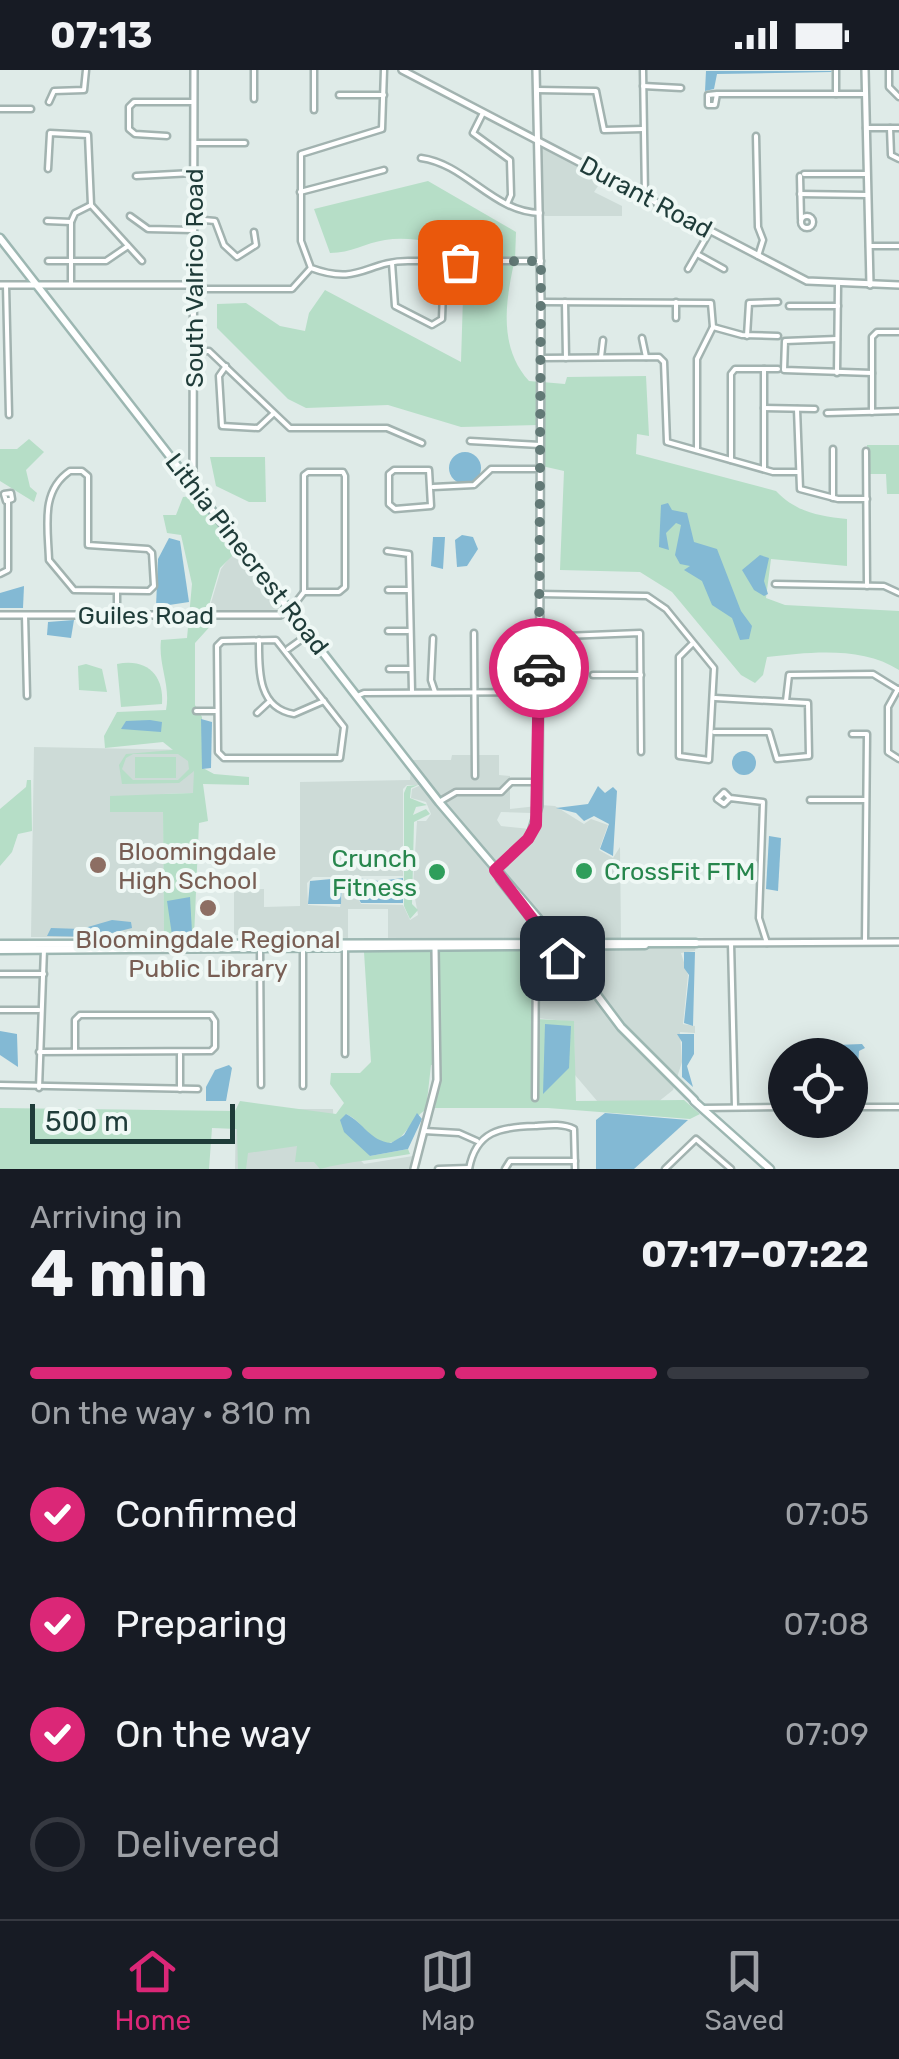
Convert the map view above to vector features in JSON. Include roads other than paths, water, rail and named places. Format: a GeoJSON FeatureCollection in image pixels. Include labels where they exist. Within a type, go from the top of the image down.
{"type":"FeatureCollection","features":[{"type":"Feature","properties":{"kind":"main road","name":"Lithia Pinecrest Road"},"geometry":{"type":"LineString","coordinates":[[0,238],[616,1027],[694,1100]]}},
{"type":"Feature","properties":{"kind":"main road","name":"Lithia Pinecrest Road"},"geometry":{"type":"LineString","coordinates":[[495,870],[621,1027],[768,1169]]}},
{"type":"Feature","properties":{"kind":"main road"},"geometry":{"type":"LineString","coordinates":[[534,944],[539,927]]}},
{"type":"Feature","properties":{"kind":"main road"},"geometry":{"type":"LineString","coordinates":[[0,947],[696,943]]}},
{"type":"Feature","properties":{"kind":"main road"},"geometry":{"type":"LineString","coordinates":[[555,944],[578,947],[696,943]]}},
{"type":"Feature","properties":{"kind":"main road"},"geometry":{"type":"LineString","coordinates":[[260,944],[345,944]]}},
{"type":"Feature","properties":{"kind":"main road"},"geometry":{"type":"LineString","coordinates":[[570,960],[578,947]]}},
{"type":"Feature","properties":{"kind":"street"},"geometry":{"type":"LineString","coordinates":[[48,102],[54,91],[84,90],[86,70]]}},
{"type":"Feature","properties":{"kind":"street","name":"South Valrico Road"},"geometry":{"type":"LineString","coordinates":[[194,70],[195,484]]}},
{"type":"Feature","properties":{"kind":"street"},"geometry":{"type":"LineString","coordinates":[[254,70],[254,99]]}},
{"type":"Feature","properties":{"kind":"street"},"geometry":{"type":"LineString","coordinates":[[314,70],[314,110]]}},
{"type":"Feature","properties":{"kind":"street"},"geometry":{"type":"LineString","coordinates":[[384,70],[382,130],[302,152],[301,241],[311,268],[332,276],[354,276],[392,264],[541,261]]}},
{"type":"Feature","properties":{"kind":"street","name":"Durant Road"},"geometry":{"type":"LineString","coordinates":[[402,70],[813,283],[899,284]]}},
{"type":"Feature","properties":{"kind":"street"},"geometry":{"type":"LineString","coordinates":[[495,870],[532,834],[538,815],[542,302],[536,70]]}},
{"type":"Feature","properties":{"kind":"street"},"geometry":{"type":"LineString","coordinates":[[643,70],[644,196]]}},
{"type":"Feature","properties":{"kind":"street"},"geometry":{"type":"LineString","coordinates":[[836,70],[836,94]]}},
{"type":"Feature","properties":{"kind":"street"},"geometry":{"type":"LineString","coordinates":[[864,70],[870,285]]}},
{"type":"Feature","properties":{"kind":"street"},"geometry":{"type":"LineString","coordinates":[[889,70],[889,87],[899,98]]}},
{"type":"Feature","properties":{"kind":"street"},"geometry":{"type":"LineString","coordinates":[[644,86],[681,88]]}},
{"type":"Feature","properties":{"kind":"street"},"geometry":{"type":"LineString","coordinates":[[536,90],[596,91],[604,130],[644,129]]}},
{"type":"Feature","properties":{"kind":"street"},"geometry":{"type":"LineString","coordinates":[[339,95],[385,94]]}},
{"type":"Feature","properties":{"kind":"street"},"geometry":{"type":"LineString","coordinates":[[717,94],[865,94]]}},
{"type":"Feature","properties":{"kind":"street"},"geometry":{"type":"LineString","coordinates":[[166,136],[135,134],[129,129],[129,106],[134,102],[193,102]]}},
{"type":"Feature","properties":{"kind":"street"},"geometry":{"type":"LineString","coordinates":[[0,109],[31,109]]}},
{"type":"Feature","properties":{"kind":"street"},"geometry":{"type":"LineString","coordinates":[[484,112],[472,134],[510,160],[512,195],[507,204]]}},
{"type":"Feature","properties":{"kind":"street"},"geometry":{"type":"LineString","coordinates":[[866,128],[899,128]]}},
{"type":"Feature","properties":{"kind":"street"},"geometry":{"type":"LineString","coordinates":[[890,128],[891,155],[899,158]]}},
{"type":"Feature","properties":{"kind":"street"},"geometry":{"type":"LineString","coordinates":[[48,169],[50,133],[86,134],[91,142],[91,205],[142,261]]}},
{"type":"Feature","properties":{"kind":"street"},"geometry":{"type":"LineString","coordinates":[[756,136],[758,227],[763,240],[758,256]]}},
{"type":"Feature","properties":{"kind":"street"},"geometry":{"type":"LineString","coordinates":[[194,144],[245,143]]}},
{"type":"Feature","properties":{"kind":"street"},"geometry":{"type":"LineString","coordinates":[[421,158],[450,168],[480,191],[524,213],[540,213]]}},
{"type":"Feature","properties":{"kind":"street"},"geometry":{"type":"LineString","coordinates":[[300,192],[384,170]]}},
{"type":"Feature","properties":{"kind":"street"},"geometry":{"type":"LineString","coordinates":[[136,176],[193,173]]}},
{"type":"Feature","properties":{"kind":"street"},"geometry":{"type":"LineString","coordinates":[[801,219],[802,175],[867,174]]}},
{"type":"Feature","properties":{"kind":"street"},"geometry":{"type":"LineString","coordinates":[[800,194],[867,195]]}},
{"type":"Feature","properties":{"kind":"street"},"geometry":{"type":"LineString","coordinates":[[71,285],[71,222],[75,213],[91,205]]}},
{"type":"Feature","properties":{"kind":"street"},"geometry":{"type":"LineString","coordinates":[[130,216],[148,229],[193,230]]}},
{"type":"Feature","properties":{"kind":"street"},"geometry":{"type":"LineString","coordinates":[[193,219],[215,221],[224,245],[237,257],[252,252],[256,245],[254,232]]}},
{"type":"Feature","properties":{"kind":"street"},"geometry":{"type":"LineString","coordinates":[[48,222],[71,222]]}},
{"type":"Feature","properties":{"kind":"street"},"geometry":{"type":"LineString","coordinates":[[688,270],[710,230]]}},
{"type":"Feature","properties":{"kind":"street"},"geometry":{"type":"LineString","coordinates":[[48,261],[106,261],[128,246]]}},
{"type":"Feature","properties":{"kind":"street"},"geometry":{"type":"LineString","coordinates":[[869,246],[899,246]]}},
{"type":"Feature","properties":{"kind":"street"},"geometry":{"type":"LineString","coordinates":[[697,254],[724,269]]}},
{"type":"Feature","properties":{"kind":"street"},"geometry":{"type":"LineString","coordinates":[[392,264],[395,306],[432,326],[442,319],[444,262]]}},
{"type":"Feature","properties":{"kind":"street"},"geometry":{"type":"LineString","coordinates":[[290,297],[290,289],[311,268]]}},
{"type":"Feature","properties":{"kind":"street"},"geometry":{"type":"LineString","coordinates":[[354,276],[354,284]]}},
{"type":"Feature","properties":{"kind":"street"},"geometry":{"type":"LineString","coordinates":[[9,415],[3,285],[290,289]]}},
{"type":"Feature","properties":{"kind":"street"},"geometry":{"type":"LineString","coordinates":[[837,373],[838,285]]}},
{"type":"Feature","properties":{"kind":"street"},"geometry":{"type":"LineString","coordinates":[[542,302],[676,302],[713,306],[713,327],[697,359],[697,450]]}},
{"type":"Feature","properties":{"kind":"street"},"geometry":{"type":"LineString","coordinates":[[566,302],[566,358]]}},
{"type":"Feature","properties":{"kind":"street"},"geometry":{"type":"LineString","coordinates":[[676,302],[676,318]]}},
{"type":"Feature","properties":{"kind":"street"},"geometry":{"type":"LineString","coordinates":[[747,336],[748,304],[778,302]]}},
{"type":"Feature","properties":{"kind":"street"},"geometry":{"type":"LineString","coordinates":[[789,306],[838,306]]}},
{"type":"Feature","properties":{"kind":"street"},"geometry":{"type":"LineString","coordinates":[[713,327],[747,336],[778,336]]}},
{"type":"Feature","properties":{"kind":"street"},"geometry":{"type":"LineString","coordinates":[[872,412],[873,335],[899,332]]}},
{"type":"Feature","properties":{"kind":"street"},"geometry":{"type":"LineString","coordinates":[[642,338],[646,357]]}},
{"type":"Feature","properties":{"kind":"street"},"geometry":{"type":"LineString","coordinates":[[836,339],[785,341],[783,367],[788,373],[872,373]]}},
{"type":"Feature","properties":{"kind":"street"},"geometry":{"type":"LineString","coordinates":[[600,358],[604,340]]}},
{"type":"Feature","properties":{"kind":"street"},"geometry":{"type":"LineString","coordinates":[[194,350],[209,350],[290,428],[387,428],[422,443]]}},
{"type":"Feature","properties":{"kind":"street"},"geometry":{"type":"LineString","coordinates":[[541,358],[646,357],[664,362],[664,438],[764,470],[798,472]]}},
{"type":"Feature","properties":{"kind":"street"},"geometry":{"type":"LineString","coordinates":[[226,366],[219,376],[222,426],[258,428],[273,414]]}},
{"type":"Feature","properties":{"kind":"street"},"geometry":{"type":"LineString","coordinates":[[731,460],[731,374],[735,369],[778,369]]}},
{"type":"Feature","properties":{"kind":"street"},"geometry":{"type":"LineString","coordinates":[[764,369],[764,470]]}},
{"type":"Feature","properties":{"kind":"street"},"geometry":{"type":"LineString","coordinates":[[764,408],[816,409]]}},
{"type":"Feature","properties":{"kind":"street"},"geometry":{"type":"LineString","coordinates":[[798,409],[800,489],[833,498],[866,499]]}},
{"type":"Feature","properties":{"kind":"street"},"geometry":{"type":"LineString","coordinates":[[826,413],[899,412]]}},
{"type":"Feature","properties":{"kind":"street"},"geometry":{"type":"LineString","coordinates":[[470,441],[540,445]]}},
{"type":"Feature","properties":{"kind":"street"},"geometry":{"type":"LineString","coordinates":[[832,450],[833,498]]}},
{"type":"Feature","properties":{"kind":"street"},"geometry":{"type":"LineString","coordinates":[[866,451],[867,586]]}},
{"type":"Feature","properties":{"kind":"street"},"geometry":{"type":"LineString","coordinates":[[432,487],[474,486],[491,469],[540,470]]}},
{"type":"Feature","properties":{"kind":"street"},"geometry":{"type":"LineString","coordinates":[[70,470],[82,470],[88,476],[88,546],[148,549],[152,553],[154,586],[149,591],[117,592],[74,590],[48,560],[48,496],[58,479],[70,470]]}},
{"type":"Feature","properties":{"kind":"street"},"geometry":{"type":"LineString","coordinates":[[394,470],[428,470],[432,487],[431,506],[425,509],[395,509],[389,504],[389,474],[394,470]]}},
{"type":"Feature","properties":{"kind":"street"},"geometry":{"type":"LineString","coordinates":[[290,610],[304,592],[304,475],[343,472],[345,588],[340,592],[304,592]]}},
{"type":"Feature","properties":{"kind":"street"},"geometry":{"type":"LineString","coordinates":[[0,574],[8,566],[8,502]]}},
{"type":"Feature","properties":{"kind":"street"},"geometry":{"type":"LineString","coordinates":[[387,551],[409,554],[412,692]]}},
{"type":"Feature","properties":{"kind":"street"},"geometry":{"type":"LineString","coordinates":[[775,584],[898,590]]}},
{"type":"Feature","properties":{"kind":"street"},"geometry":{"type":"LineString","coordinates":[[388,590],[409,590]]}},
{"type":"Feature","properties":{"kind":"street"},"geometry":{"type":"LineString","coordinates":[[117,592],[117,615]]}},
{"type":"Feature","properties":{"kind":"street"},"geometry":{"type":"LineString","coordinates":[[540,594],[642,594],[666,609],[714,668],[710,760],[679,756],[679,657],[693,643]]}},
{"type":"Feature","properties":{"kind":"street","name":"Guiles Road"},"geometry":{"type":"LineString","coordinates":[[0,615],[280,614],[290,610]]}},
{"type":"Feature","properties":{"kind":"street"},"geometry":{"type":"LineString","coordinates":[[25,615],[28,696]]}},
{"type":"Feature","properties":{"kind":"street"},"geometry":{"type":"LineString","coordinates":[[388,631],[410,630]]}},
{"type":"Feature","properties":{"kind":"street"},"geometry":{"type":"LineString","coordinates":[[539,637],[636,632],[640,636],[640,752]]}},
{"type":"Feature","properties":{"kind":"street"},"geometry":{"type":"LineString","coordinates":[[474,633],[476,776]]}},
{"type":"Feature","properties":{"kind":"street"},"geometry":{"type":"LineString","coordinates":[[287,650],[309,634]]}},
{"type":"Feature","properties":{"kind":"street"},"geometry":{"type":"LineString","coordinates":[[433,638],[430,680],[435,692]]}},
{"type":"Feature","properties":{"kind":"street"},"geometry":{"type":"LineString","coordinates":[[222,640],[259,640],[276,640],[287,650],[344,728],[340,758],[224,758],[218,752],[217,646],[222,640]]}},
{"type":"Feature","properties":{"kind":"street"},"geometry":{"type":"LineString","coordinates":[[259,640],[259,675],[270,702],[294,714],[324,701]]}},
{"type":"Feature","properties":{"kind":"street"},"geometry":{"type":"LineString","coordinates":[[390,669],[410,668]]}},
{"type":"Feature","properties":{"kind":"street"},"geometry":{"type":"LineString","coordinates":[[786,701],[789,674],[873,674],[898,690],[888,707],[888,752],[899,758]]}},
{"type":"Feature","properties":{"kind":"street"},"geometry":{"type":"LineString","coordinates":[[592,675],[641,675]]}},
{"type":"Feature","properties":{"kind":"street"},"geometry":{"type":"LineString","coordinates":[[358,696],[538,692]]}},
{"type":"Feature","properties":{"kind":"street"},"geometry":{"type":"LineString","coordinates":[[714,698],[809,705],[806,760],[776,758],[769,732],[714,732]]}},
{"type":"Feature","properties":{"kind":"street"},"geometry":{"type":"LineString","coordinates":[[256,713],[270,702]]}},
{"type":"Feature","properties":{"kind":"street"},"geometry":{"type":"LineString","coordinates":[[196,711],[216,711]]}},
{"type":"Feature","properties":{"kind":"street"},"geometry":{"type":"LineString","coordinates":[[852,734],[867,734],[865,942]]}},
{"type":"Feature","properties":{"kind":"street"},"geometry":{"type":"LineString","coordinates":[[439,802],[456,792],[501,792],[511,782],[538,782]]}},
{"type":"Feature","properties":{"kind":"street"},"geometry":{"type":"LineString","coordinates":[[730,798],[764,802],[759,918],[767,943]]}},
{"type":"Feature","properties":{"kind":"street"},"geometry":{"type":"LineString","coordinates":[[810,800],[866,800]]}},
{"type":"Feature","properties":{"kind":"street"},"geometry":{"type":"LineString","coordinates":[[696,943],[899,942]]}},
{"type":"Feature","properties":{"kind":"street"},"geometry":{"type":"LineString","coordinates":[[731,943],[735,1108]]}},
{"type":"Feature","properties":{"kind":"street"},"geometry":{"type":"LineString","coordinates":[[260,944],[261,1085]]}},
{"type":"Feature","properties":{"kind":"street"},"geometry":{"type":"LineString","coordinates":[[345,944],[345,1054]]}},
{"type":"Feature","properties":{"kind":"street"},"geometry":{"type":"LineString","coordinates":[[534,944],[535,1098]]}},
{"type":"Feature","properties":{"kind":"street"},"geometry":{"type":"LineString","coordinates":[[414,1169],[437,1080],[435,945]]}},
{"type":"Feature","properties":{"kind":"street"},"geometry":{"type":"LineString","coordinates":[[39,1089],[44,946]]}},
{"type":"Feature","properties":{"kind":"street"},"geometry":{"type":"LineString","coordinates":[[303,947],[303,1086]]}},
{"type":"Feature","properties":{"kind":"street"},"geometry":{"type":"LineString","coordinates":[[0,974],[44,974]]}},
{"type":"Feature","properties":{"kind":"street"},"geometry":{"type":"LineString","coordinates":[[0,1010],[39,1010]]}},
{"type":"Feature","properties":{"kind":"street"},"geometry":{"type":"LineString","coordinates":[[39,1052],[214,1050],[214,1017],[80,1015],[75,1020],[75,1051]]}},
{"type":"Feature","properties":{"kind":"street"},"geometry":{"type":"LineString","coordinates":[[180,1052],[180,1089]]}},
{"type":"Feature","properties":{"kind":"street"},"geometry":{"type":"LineString","coordinates":[[0,1084],[39,1089],[198,1089]]}},
{"type":"Feature","properties":{"kind":"street"},"geometry":{"type":"LineString","coordinates":[[702,1108],[768,1107]]}},
{"type":"Feature","properties":{"kind":"street"},"geometry":{"type":"LineString","coordinates":[[868,1107],[899,1107]]}},
{"type":"Feature","properties":{"kind":"street"},"geometry":{"type":"LineString","coordinates":[[438,1169],[469,1169],[478,1142],[510,1126],[570,1126],[574,1131],[575,1169]]}},
{"type":"Feature","properties":{"kind":"street"},"geometry":{"type":"LineString","coordinates":[[424,1131],[458,1132],[478,1142]]}},
{"type":"Feature","properties":{"kind":"street"},"geometry":{"type":"LineString","coordinates":[[669,1167],[696,1140],[731,1169]]}},
{"type":"Feature","properties":{"kind":"street"},"geometry":{"type":"LineString","coordinates":[[505,1169],[509,1161],[575,1161]]}},
{"type":"Feature","properties":{"kind":"street"},"geometry":{"type":"LineString","coordinates":[[540,1161],[540,1169]]}},
{"type":"Feature","properties":{"kind":"water"},"geometry":{"type":"Polygon","coordinates":[[[706,71],[832,72],[717,74],[714,89],[705,91],[706,71]]]}},
{"type":"Feature","properties":{"kind":"water"},"geometry":{"type":"Polygon","coordinates":[[[465,452],[476,457],[481,468],[476,479],[465,484],[454,479],[449,468],[454,457],[465,452]]]}},
{"type":"Feature","properties":{"kind":"water"},"geometry":{"type":"Polygon","coordinates":[[[668,503],[672,510],[687,513],[694,542],[717,549],[741,611],[752,626],[749,639],[740,640],[732,618],[712,605],[702,581],[684,570],[690,566],[680,564],[675,555],[681,525],[676,523],[666,533],[669,550],[659,547],[661,505],[668,503]]]}},
{"type":"Feature","properties":{"kind":"water"},"geometry":{"type":"Polygon","coordinates":[[[462,535],[473,537],[478,549],[467,566],[457,567],[455,540],[462,535]]]}},
{"type":"Feature","properties":{"kind":"water"},"geometry":{"type":"Polygon","coordinates":[[[433,537],[445,537],[443,569],[431,566],[433,537]]]}},
{"type":"Feature","properties":{"kind":"water"},"geometry":{"type":"Polygon","coordinates":[[[169,538],[180,541],[189,602],[156,607],[158,559],[169,538]]]}},
{"type":"Feature","properties":{"kind":"water"},"geometry":{"type":"Polygon","coordinates":[[[760,555],[769,558],[764,581],[768,594],[764,596],[754,590],[742,570],[760,555]]]}},
{"type":"Feature","properties":{"kind":"water"},"geometry":{"type":"Polygon","coordinates":[[[24,586],[23,608],[0,608],[0,593],[24,586]]]}},
{"type":"Feature","properties":{"kind":"water"},"geometry":{"type":"Polygon","coordinates":[[[74,620],[71,638],[47,635],[48,622],[74,620]]]}},
{"type":"Feature","properties":{"kind":"water"},"geometry":{"type":"Polygon","coordinates":[[[201,719],[212,722],[211,768],[202,769],[201,719]]]}},
{"type":"Feature","properties":{"kind":"water"},"geometry":{"type":"Polygon","coordinates":[[[126,721],[162,722],[161,732],[121,729],[126,721]]]}},
{"type":"Feature","properties":{"kind":"water"},"geometry":{"type":"Polygon","coordinates":[[[744,751],[756,763],[744,775],[732,763],[744,751]]]}},
{"type":"Feature","properties":{"kind":"water"},"geometry":{"type":"Polygon","coordinates":[[[598,786],[605,793],[613,787],[617,791],[613,856],[600,849],[609,824],[594,816],[584,821],[576,813],[556,808],[588,804],[598,786]]]}},
{"type":"Feature","properties":{"kind":"water"},"geometry":{"type":"Polygon","coordinates":[[[769,836],[781,838],[778,891],[766,889],[769,836]]]}},
{"type":"Feature","properties":{"kind":"water"},"geometry":{"type":"Polygon","coordinates":[[[342,878],[341,904],[308,904],[310,881],[342,878]]]}},
{"type":"Feature","properties":{"kind":"water"},"geometry":{"type":"Polygon","coordinates":[[[356,878],[403,878],[403,903],[361,903],[353,888],[356,878]]]}},
{"type":"Feature","properties":{"kind":"water"},"geometry":{"type":"Polygon","coordinates":[[[190,897],[192,932],[172,935],[167,901],[190,897]]]}},
{"type":"Feature","properties":{"kind":"water"},"geometry":{"type":"Polygon","coordinates":[[[112,920],[131,922],[132,928],[96,937],[47,936],[51,928],[81,929],[112,920]]]}},
{"type":"Feature","properties":{"kind":"water"},"geometry":{"type":"Polygon","coordinates":[[[684,952],[695,952],[693,1026],[684,1023],[689,975],[684,968],[684,952]]]}},
{"type":"Feature","properties":{"kind":"water"},"geometry":{"type":"Polygon","coordinates":[[[545,1024],[571,1026],[569,1068],[543,1094],[545,1024]]]}},
{"type":"Feature","properties":{"kind":"water"},"geometry":{"type":"Polygon","coordinates":[[[0,1031],[17,1034],[18,1067],[0,1055],[0,1031]]]}},
{"type":"Feature","properties":{"kind":"water"},"geometry":{"type":"Polygon","coordinates":[[[677,1034],[694,1034],[694,1054],[687,1066],[693,1087],[682,1077],[682,1042],[677,1034]]]}},
{"type":"Feature","properties":{"kind":"water"},"geometry":{"type":"Polygon","coordinates":[[[229,1065],[232,1068],[226,1101],[206,1101],[206,1087],[215,1070],[229,1065]]]}},
{"type":"Feature","properties":{"kind":"water"},"geometry":{"type":"Polygon","coordinates":[[[417,1113],[422,1119],[408,1149],[370,1156],[344,1132],[340,1120],[346,1114],[378,1139],[391,1143],[404,1135],[417,1113]]]}},
{"type":"Feature","properties":{"kind":"water"},"geometry":{"type":"Polygon","coordinates":[[[605,1113],[688,1120],[634,1169],[596,1169],[596,1120],[605,1113]]]}},
{"type":"Feature","properties":{"kind":"place","name":"Bloomingdale High School"},"geometry":{"type":"Point","coordinates":[98,865]}},
{"type":"Feature","properties":{"kind":"place","name":"CrossFit FTM"},"geometry":{"type":"Point","coordinates":[584,871]}},
{"type":"Feature","properties":{"kind":"place","name":"Crunch Fitness"},"geometry":{"type":"Point","coordinates":[437,872]}},
{"type":"Feature","properties":{"kind":"place","name":"Bloomingdale Regional Public Library"},"geometry":{"type":"Point","coordinates":[208,908]}}]}
